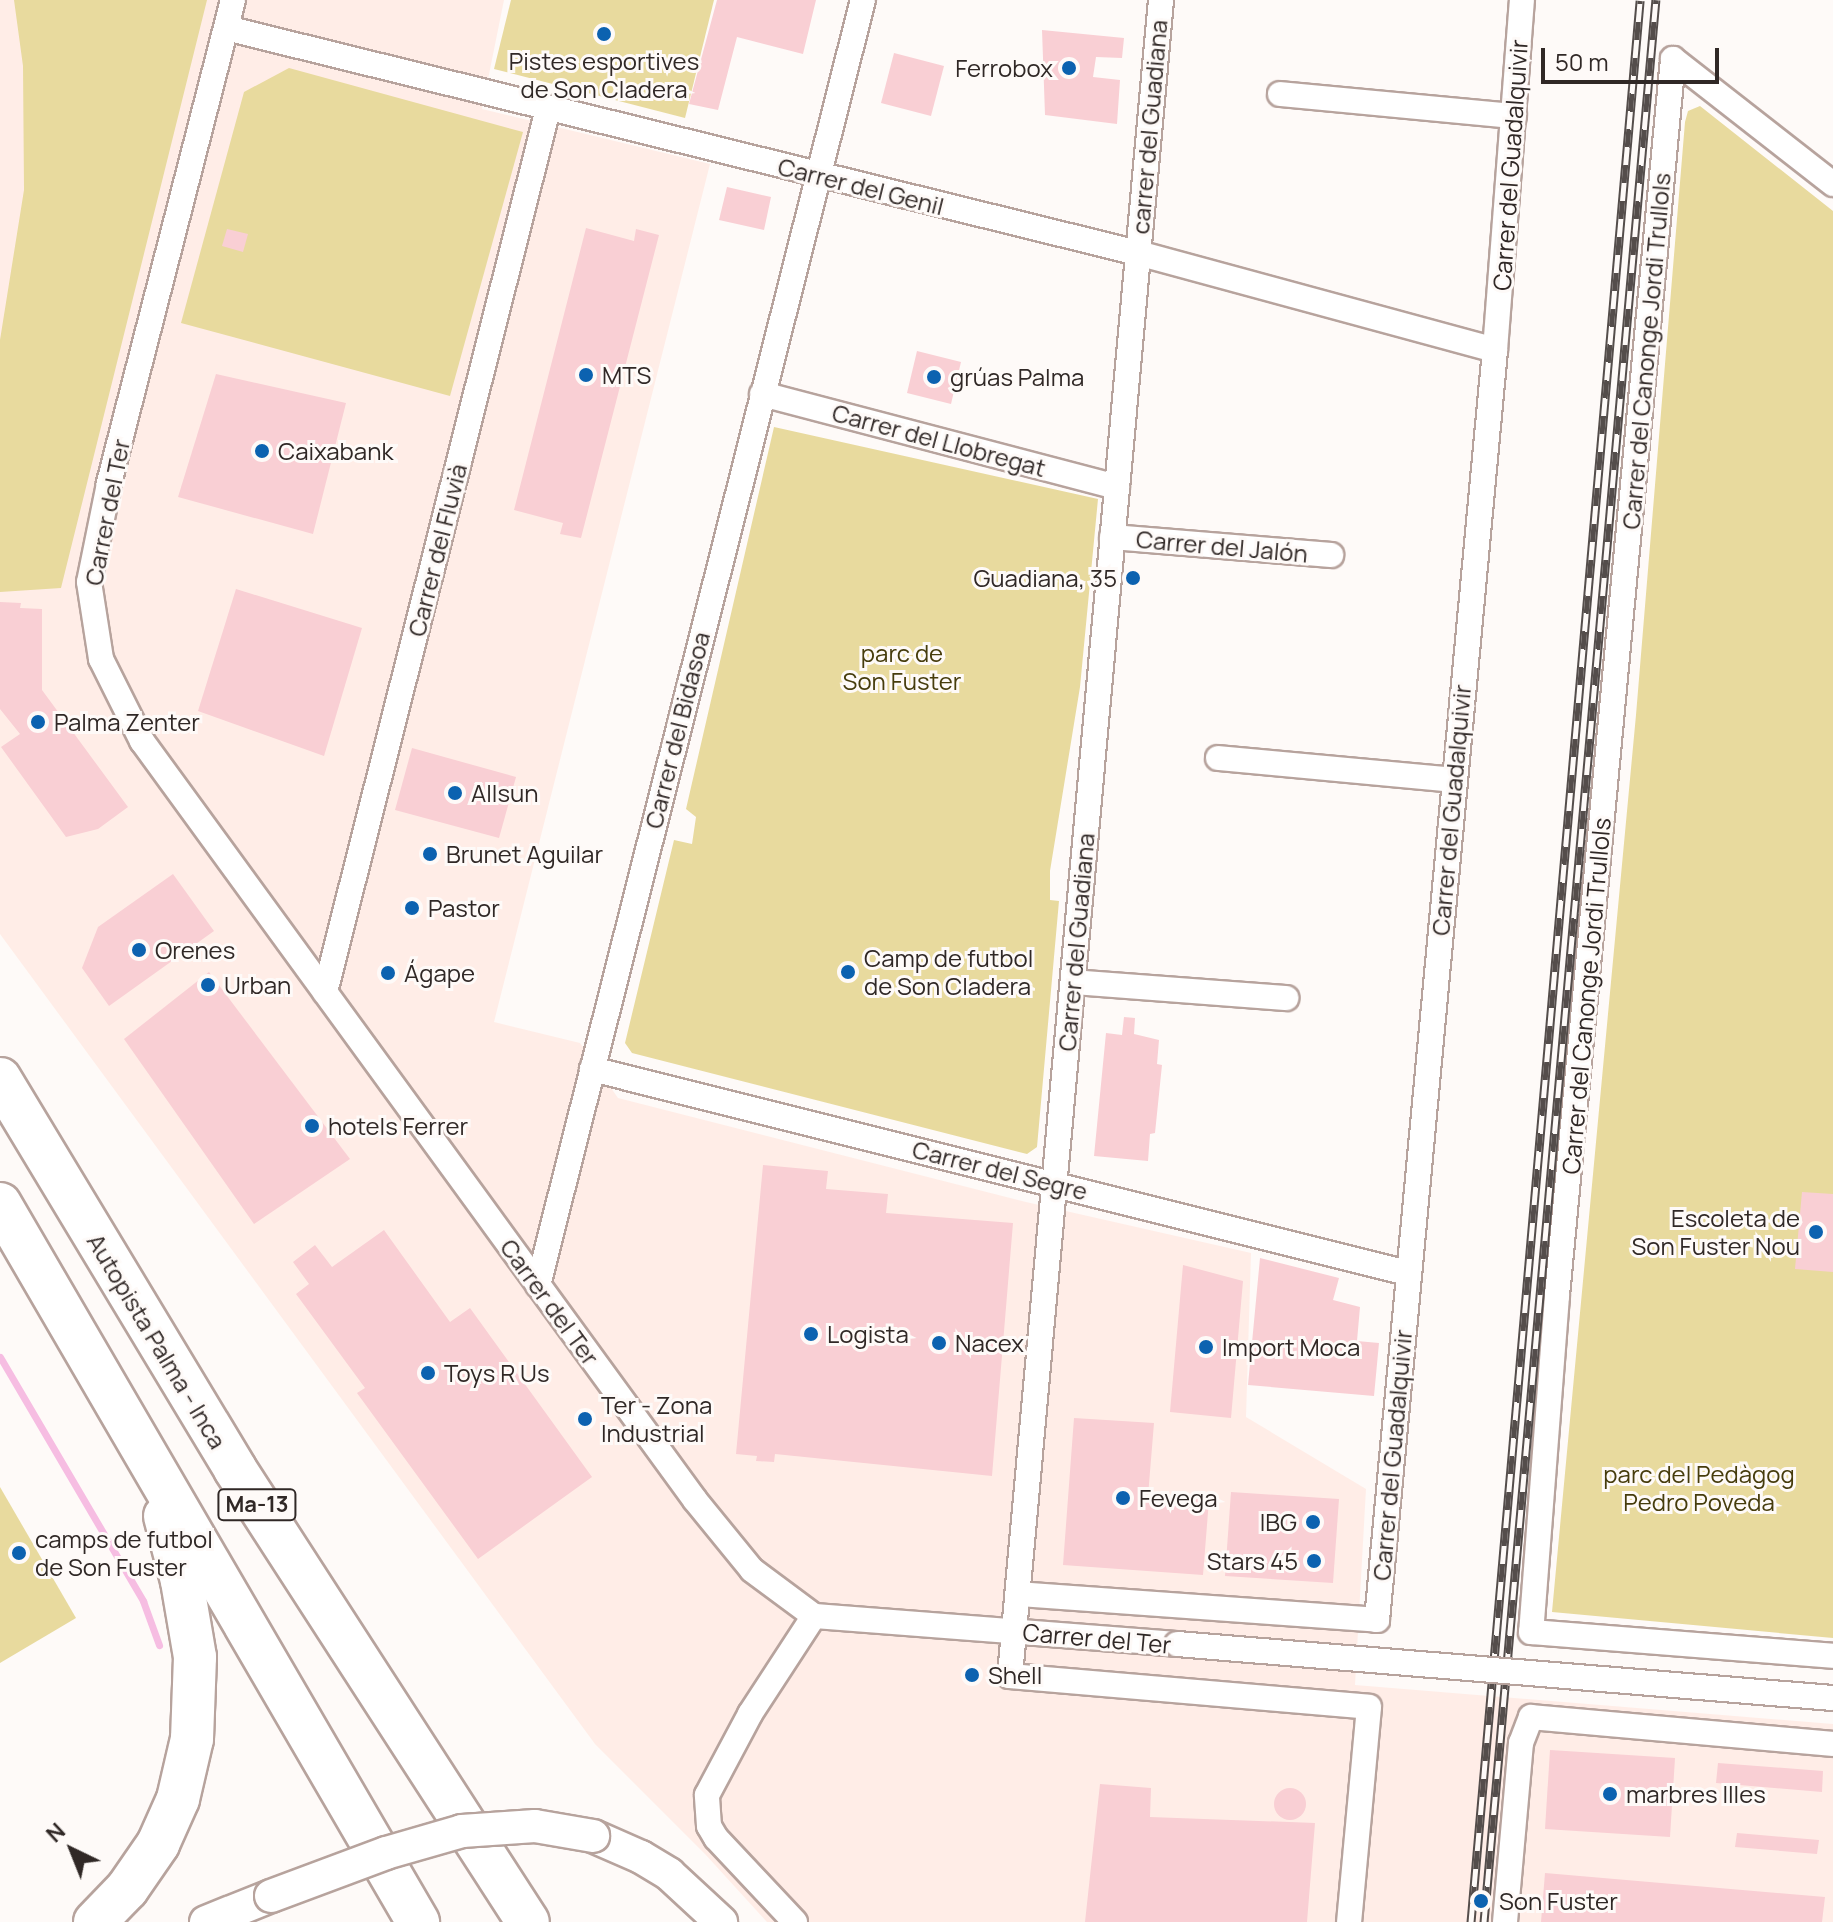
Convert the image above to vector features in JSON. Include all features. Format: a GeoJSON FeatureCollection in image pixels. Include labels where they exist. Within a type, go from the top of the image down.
{"type":"FeatureCollection","features":[{"type":"Feature","properties":{"kind":"highway","name":"Autopista Palma - Inca"},"geometry":{"type":"LineString","coordinates":[[0,1079],[242,1481],[528,1922]]}},
{"type":"Feature","properties":{"kind":"highway","name":"Ma-13"},"geometry":{"type":"LineString","coordinates":[[0,1204],[418,1922]]}},
{"type":"Feature","properties":{"kind":"highway"},"geometry":{"type":"LineString","coordinates":[[95,1922],[146,1865],[164,1833],[187,1769],[196,1711],[195,1657],[188,1612],[151,1465]]}},
{"type":"Feature","properties":{"kind":"street","name":"Carrer del Ter"},"geometry":{"type":"LineString","coordinates":[[233,0],[109,484],[89,582],[101,659],[142,741],[728,1545],[752,1570],[814,1616],[1833,1698]]}},
{"type":"Feature","properties":{"kind":"street","name":"Carrer del Bidasoa"},"geometry":{"type":"LineString","coordinates":[[538,1285],[863,0]]}},
{"type":"Feature","properties":{"kind":"street","name":"carrer del Guadiana"},"geometry":{"type":"LineString","coordinates":[[1138,253],[1161,0]]}},
{"type":"Feature","properties":{"kind":"street","name":"Carrer del Guadalquivir"},"geometry":{"type":"LineString","coordinates":[[1377,1620],[1495,350],[1522,0]]}},
{"type":"Feature","properties":{"kind":"street","name":"Carrer del Genil"},"geometry":{"type":"LineString","coordinates":[[226,28],[1138,253],[1495,350]]}},
{"type":"Feature","properties":{"kind":"street","name":"Carrer del Canonge Jordi Trullols"},"geometry":{"type":"LineString","coordinates":[[1833,184],[1673,59],[1557,1296],[1531,1632],[1833,1656]]}},
{"type":"Feature","properties":{"kind":"street"},"geometry":{"type":"LineString","coordinates":[[1280,94],[1514,116]]}},
{"type":"Feature","properties":{"kind":"street","name":"Carrer del Fluvià"},"geometry":{"type":"LineString","coordinates":[[325,992],[548,109]]}},
{"type":"Feature","properties":{"kind":"street","name":"Carrer del Guadiana"},"geometry":{"type":"LineString","coordinates":[[1138,253],[1010,1676],[1369,1707],[1349,1922]]}},
{"type":"Feature","properties":{"kind":"street","name":"Carrer del Llobregat"},"geometry":{"type":"LineString","coordinates":[[762,394],[1117,487]]}},
{"type":"Feature","properties":{"kind":"street","name":"Carrer del Jalón"},"geometry":{"type":"LineString","coordinates":[[1112,537],[1331,555]]}},
{"type":"Feature","properties":{"kind":"street"},"geometry":{"type":"LineString","coordinates":[[1218,758],[1454,780]]}},
{"type":"Feature","properties":{"kind":"street"},"geometry":{"type":"LineString","coordinates":[[1073,982],[1286,998]]}},
{"type":"Feature","properties":{"kind":"street","name":"Carrer del Segre"},"geometry":{"type":"LineString","coordinates":[[592,1069],[1407,1273]]}},
{"type":"Feature","properties":{"kind":"street","name":"Carrer del Ter"},"geometry":{"type":"LineString","coordinates":[[1018,1594],[1377,1620]]}},
{"type":"Feature","properties":{"kind":"street"},"geometry":{"type":"LineString","coordinates":[[795,1922],[716,1838],[709,1826],[707,1795],[750,1714],[814,1616]]}},
{"type":"Feature","properties":{"kind":"street"},"geometry":{"type":"LineString","coordinates":[[1505,1922],[1521,1743],[1531,1717],[1833,1744]]}},
{"type":"Feature","properties":{"kind":"street"},"geometry":{"type":"LineString","coordinates":[[206,1922],[386,1853],[462,1831],[535,1826],[593,1836],[656,1865],[696,1896],[721,1922]]}},
{"type":"Feature","properties":{"kind":"shaded area","name":"Son Fuster"},"geometry":{"type":"Polygon","coordinates":[[[0,0],[504,0],[482,109],[710,164],[494,1022],[580,1043],[618,1098],[1026,1202],[1251,1253],[1246,1417],[1366,1489],[1355,1685],[1833,1724],[1833,1922],[767,1922],[705,1854],[595,1744],[0,934],[0,0]]]}},
{"type":"Feature","properties":{"kind":"green space"},"geometry":{"type":"Polygon","coordinates":[[[14,0],[207,0],[61,588],[0,592],[0,340],[24,190],[23,66],[14,0]]]}},
{"type":"Feature","properties":{"kind":"green space","name":"Pistes esportives de Son Cladera"},"geometry":{"type":"Polygon","coordinates":[[[511,0],[714,0],[685,118],[494,69],[511,0]]]}},
{"type":"Feature","properties":{"kind":"green space"},"geometry":{"type":"Polygon","coordinates":[[[289,68],[523,132],[450,396],[181,323],[244,92],[289,68]]]}},
{"type":"Feature","properties":{"kind":"green space","name":"parc del Pedàgog Pedro Poveda"},"geometry":{"type":"Polygon","coordinates":[[[1700,106],[1833,211],[1833,1638],[1552,1612],[1636,715],[1685,122],[1688,111],[1700,106]]]}},
{"type":"Feature","properties":{"kind":"green space","name":"parc de Son Fuster"},"geometry":{"type":"Polygon","coordinates":[[[774,427],[1098,499],[1080,687],[1050,871],[1050,900],[1059,901],[1037,1147],[1027,1154],[632,1053],[625,1043],[674,840],[692,844],[696,817],[686,809],[774,427]]]}},
{"type":"Feature","properties":{"kind":"green space","name":"camps de futbol de Son Fuster"},"geometry":{"type":"Polygon","coordinates":[[[0,1487],[76,1618],[0,1663],[0,1487]]]}},
{"type":"Feature","properties":{"kind":"building"},"geometry":{"type":"Polygon","coordinates":[[[717,0],[816,0],[803,54],[737,37],[718,110],[689,104],[717,0]]]}},
{"type":"Feature","properties":{"kind":"building","name":"Ferrobox"},"geometry":{"type":"Polygon","coordinates":[[[1042,30],[1124,38],[1122,58],[1096,57],[1093,77],[1120,80],[1117,124],[1045,115],[1042,30]]]}},
{"type":"Feature","properties":{"kind":"building"},"geometry":{"type":"Polygon","coordinates":[[[894,53],[944,66],[931,116],[881,103],[894,53]]]}},
{"type":"Feature","properties":{"kind":"building"},"geometry":{"type":"Polygon","coordinates":[[[727,187],[771,197],[764,230],[719,220],[727,187]]]}},
{"type":"Feature","properties":{"kind":"building","name":"MTS"},"geometry":{"type":"Polygon","coordinates":[[[586,228],[634,241],[636,229],[659,235],[581,538],[560,534],[563,523],[514,510],[586,228]]]}},
{"type":"Feature","properties":{"kind":"building"},"geometry":{"type":"Polygon","coordinates":[[[227,229],[248,234],[243,252],[222,246],[227,229]]]}},
{"type":"Feature","properties":{"kind":"building","name":"grúas Palma"},"geometry":{"type":"Polygon","coordinates":[[[917,351],[961,362],[951,404],[907,393],[917,351]]]}},
{"type":"Feature","properties":{"kind":"building"},"geometry":{"type":"Polygon","coordinates":[[[216,374],[346,403],[313,534],[178,497],[216,374]]]}},
{"type":"Feature","properties":{"kind":"building"},"geometry":{"type":"Polygon","coordinates":[[[236,589],[362,628],[324,756],[198,711],[236,589]]]}},
{"type":"Feature","properties":{"kind":"building","name":"Palma Zenter"},"geometry":{"type":"Polygon","coordinates":[[[0,602],[21,603],[20,608],[42,609],[42,690],[128,807],[98,829],[66,837],[1,747],[20,734],[0,709],[0,602]]]}},
{"type":"Feature","properties":{"kind":"building","name":"Allsun"},"geometry":{"type":"Polygon","coordinates":[[[412,748],[516,777],[499,838],[395,810],[412,748]]]}},
{"type":"Feature","properties":{"kind":"building","name":"Orenes"},"geometry":{"type":"Polygon","coordinates":[[[173,874],[214,931],[109,1006],[82,968],[98,927],[173,874]]]}},
{"type":"Feature","properties":{"kind":"building"},"geometry":{"type":"Polygon","coordinates":[[[209,972],[350,1159],[254,1224],[124,1039],[209,972]]]}},
{"type":"Feature","properties":{"kind":"building"},"geometry":{"type":"Polygon","coordinates":[[[1124,1017],[1135,1018],[1134,1034],[1159,1040],[1157,1064],[1162,1065],[1155,1133],[1150,1134],[1148,1161],[1094,1156],[1106,1033],[1122,1035],[1124,1017]]]}},
{"type":"Feature","properties":{"kind":"building"},"geometry":{"type":"Polygon","coordinates":[[[763,1165],[828,1171],[826,1189],[888,1194],[886,1213],[1013,1223],[992,1476],[775,1454],[774,1462],[756,1461],[757,1456],[736,1454],[763,1165]]]}},
{"type":"Feature","properties":{"kind":"building","name":"Escoleta de Son Fuster Nou"},"geometry":{"type":"Polygon","coordinates":[[[1802,1192],[1833,1194],[1833,1272],[1795,1269],[1802,1192]]]}},
{"type":"Feature","properties":{"kind":"building"},"geometry":{"type":"Polygon","coordinates":[[[384,1230],[450,1322],[470,1308],[592,1477],[478,1559],[357,1393],[365,1388],[296,1294],[309,1284],[293,1262],[315,1245],[332,1267],[384,1230]]]}},
{"type":"Feature","properties":{"kind":"building"},"geometry":{"type":"Polygon","coordinates":[[[1260,1258],[1339,1278],[1333,1300],[1360,1307],[1357,1341],[1379,1343],[1374,1396],[1248,1385],[1260,1258]]]}},
{"type":"Feature","properties":{"kind":"building","name":"Import Moca"},"geometry":{"type":"Polygon","coordinates":[[[1183,1265],[1243,1281],[1231,1418],[1170,1412],[1183,1265]]]}},
{"type":"Feature","properties":{"kind":"building","name":"Fevega"},"geometry":{"type":"Polygon","coordinates":[[[1074,1418],[1154,1423],[1148,1496],[1209,1500],[1203,1575],[1063,1565],[1074,1418]]]}},
{"type":"Feature","properties":{"kind":"building"},"geometry":{"type":"Polygon","coordinates":[[[1231,1492],[1339,1499],[1333,1583],[1225,1576],[1231,1492]]]}},
{"type":"Feature","properties":{"kind":"building","name":"marbres Illes"},"geometry":{"type":"Polygon","coordinates":[[[1550,1750],[1675,1758],[1670,1837],[1545,1829],[1550,1750]]]}},
{"type":"Feature","properties":{"kind":"building"},"geometry":{"type":"Polygon","coordinates":[[[1718,1763],[1823,1771],[1822,1792],[1716,1783],[1718,1763]]]}},
{"type":"Feature","properties":{"kind":"building"},"geometry":{"type":"Polygon","coordinates":[[[1100,1784],[1151,1788],[1150,1817],[1315,1823],[1307,1922],[1085,1922],[1100,1784]]]}},
{"type":"Feature","properties":{"kind":"building"},"geometry":{"type":"Polygon","coordinates":[[[1290,1788],[1301,1793],[1306,1804],[1301,1815],[1290,1820],[1279,1815],[1274,1804],[1279,1793],[1290,1788]]]}},
{"type":"Feature","properties":{"kind":"building"},"geometry":{"type":"Polygon","coordinates":[[[1737,1833],[1819,1840],[1817,1854],[1735,1847],[1737,1833]]]}},
{"type":"Feature","properties":{"kind":"building"},"geometry":{"type":"Polygon","coordinates":[[[1545,1873],[1825,1897],[1822,1922],[1541,1922],[1545,1873]]]}},
{"type":"Feature","properties":{"kind":"waterway"},"geometry":{"type":"LineString","coordinates":[[0,1357],[143,1601],[159,1645]]}},
{"type":"Feature","properties":{"kind":"railway"},"geometry":{"type":"LineString","coordinates":[[1471,1922],[1640,0]]}},
{"type":"Feature","properties":{"kind":"railway"},"geometry":{"type":"LineString","coordinates":[[1484,1922],[1656,0]]}},
{"type":"Feature","properties":{"kind":"place","name":"Pistes esportives de Son Cladera"},"geometry":{"type":"Point","coordinates":[604,34]}},
{"type":"Feature","properties":{"kind":"place","name":"Ferrobox"},"geometry":{"type":"Point","coordinates":[1069,68]}},
{"type":"Feature","properties":{"kind":"place","name":"MTS"},"geometry":{"type":"Point","coordinates":[586,375]}},
{"type":"Feature","properties":{"kind":"place","name":"grúas Palma"},"geometry":{"type":"Point","coordinates":[934,377]}},
{"type":"Feature","properties":{"kind":"place","name":"Caixabank"},"geometry":{"type":"Point","coordinates":[262,451]}},
{"type":"Feature","properties":{"kind":"place","name":"Guadiana, 35"},"geometry":{"type":"Point","coordinates":[1133,578]}},
{"type":"Feature","properties":{"kind":"place","name":"Palma Zenter"},"geometry":{"type":"Point","coordinates":[38,722]}},
{"type":"Feature","properties":{"kind":"place","name":"Allsun"},"geometry":{"type":"Point","coordinates":[455,793]}},
{"type":"Feature","properties":{"kind":"place","name":"Brunet Aguilar"},"geometry":{"type":"Point","coordinates":[430,854]}},
{"type":"Feature","properties":{"kind":"place","name":"Pastor"},"geometry":{"type":"Point","coordinates":[412,908]}},
{"type":"Feature","properties":{"kind":"place","name":"Orenes"},"geometry":{"type":"Point","coordinates":[139,950]}},
{"type":"Feature","properties":{"kind":"place","name":"Camp de futbol de Son Cladera"},"geometry":{"type":"Point","coordinates":[848,972]}},
{"type":"Feature","properties":{"kind":"place","name":"Ágape"},"geometry":{"type":"Point","coordinates":[388,973]}},
{"type":"Feature","properties":{"kind":"place","name":"Urban"},"geometry":{"type":"Point","coordinates":[208,985]}},
{"type":"Feature","properties":{"kind":"place","name":"hotels Ferrer"},"geometry":{"type":"Point","coordinates":[312,1126]}},
{"type":"Feature","properties":{"kind":"place","name":"Escoleta de Son Fuster Nou"},"geometry":{"type":"Point","coordinates":[1816,1232]}},
{"type":"Feature","properties":{"kind":"place","name":"Logista"},"geometry":{"type":"Point","coordinates":[811,1334]}},
{"type":"Feature","properties":{"kind":"place","name":"Nacex"},"geometry":{"type":"Point","coordinates":[939,1343]}},
{"type":"Feature","properties":{"kind":"place","name":"Import Moca"},"geometry":{"type":"Point","coordinates":[1206,1347]}},
{"type":"Feature","properties":{"kind":"place","name":"Toys R Us"},"geometry":{"type":"Point","coordinates":[428,1373]}},
{"type":"Feature","properties":{"kind":"place","name":"Ter - Zona Industrial"},"geometry":{"type":"Point","coordinates":[585,1419]}},
{"type":"Feature","properties":{"kind":"place","name":"Fevega"},"geometry":{"type":"Point","coordinates":[1123,1498]}},
{"type":"Feature","properties":{"kind":"place","name":"IBG"},"geometry":{"type":"Point","coordinates":[1313,1522]}},
{"type":"Feature","properties":{"kind":"place","name":"camps de futbol de Son Fuster"},"geometry":{"type":"Point","coordinates":[19,1553]}},
{"type":"Feature","properties":{"kind":"place","name":"Stars 45"},"geometry":{"type":"Point","coordinates":[1314,1561]}},
{"type":"Feature","properties":{"kind":"place","name":"Shell"},"geometry":{"type":"Point","coordinates":[972,1675]}},
{"type":"Feature","properties":{"kind":"place","name":"marbres Illes"},"geometry":{"type":"Point","coordinates":[1610,1794]}},
{"type":"Feature","properties":{"kind":"place","name":"Son Fuster"},"geometry":{"type":"Point","coordinates":[1481,1901]}}]}
